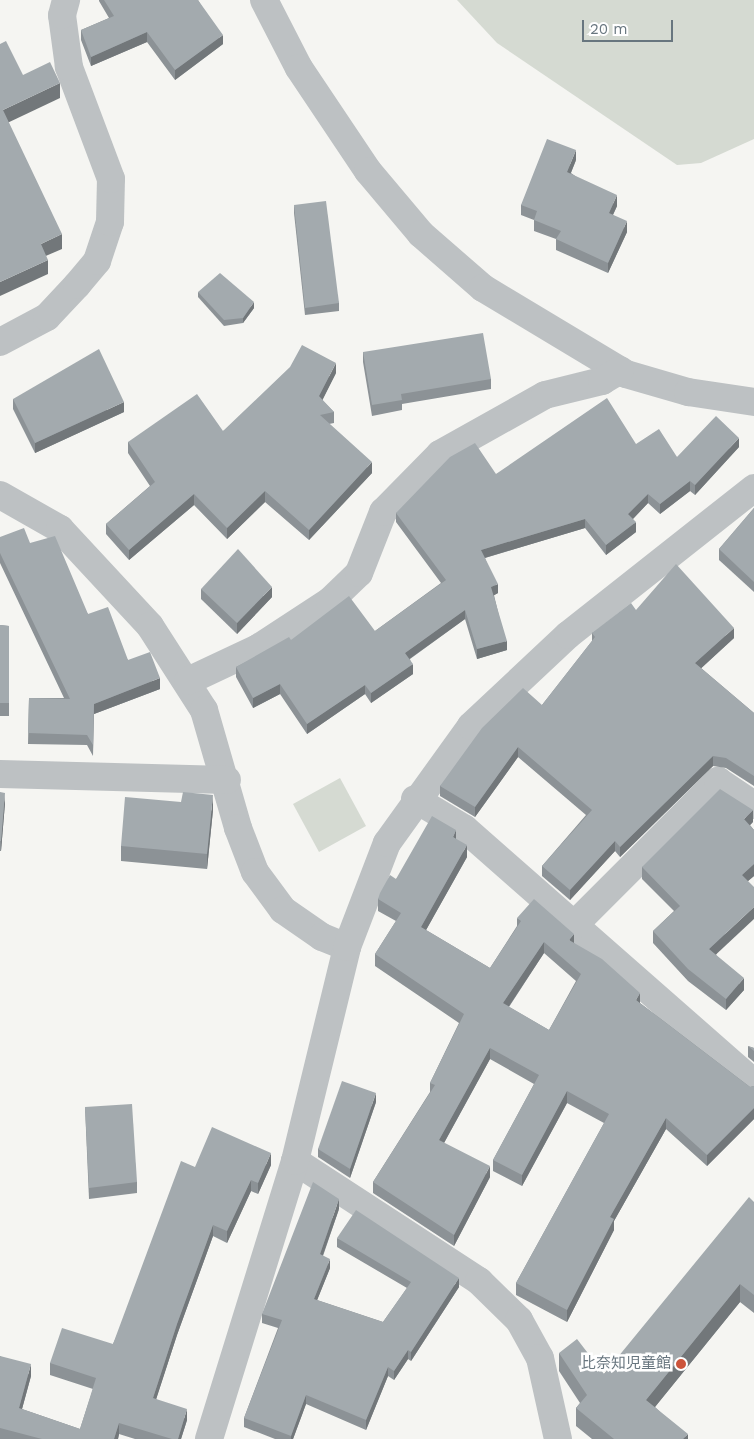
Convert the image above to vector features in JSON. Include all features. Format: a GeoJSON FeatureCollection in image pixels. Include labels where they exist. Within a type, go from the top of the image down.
{"type":"FeatureCollection","features":[{"type":"Feature","properties":{"kind":"street"},"geometry":{"type":"LineString","coordinates":[[0,342],[47,316],[77,285],[97,261],[110,222],[111,179],[69,67],[62,15],[66,0]]}},
{"type":"Feature","properties":{"kind":"street"},"geometry":{"type":"LineString","coordinates":[[264,0],[299,68],[368,172],[421,234],[484,288],[620,370],[688,392],[754,402]]}},
{"type":"Feature","properties":{"kind":"street"},"geometry":{"type":"LineString","coordinates":[[188,681],[258,648],[330,601],[359,573],[383,512],[440,454],[545,395],[602,381],[620,370]]}},
{"type":"Feature","properties":{"kind":"street"},"geometry":{"type":"LineString","coordinates":[[209,1439],[295,1161],[347,947],[387,843],[416,798],[471,726],[568,635],[754,488]]}},
{"type":"Feature","properties":{"kind":"street"},"geometry":{"type":"LineString","coordinates":[[0,495],[60,529],[150,626],[188,681],[204,710],[227,780],[238,828],[261,879],[283,910],[322,937],[347,947]]}},
{"type":"Feature","properties":{"kind":"street"},"geometry":{"type":"LineString","coordinates":[[0,774],[227,780]]}},
{"type":"Feature","properties":{"kind":"street"},"geometry":{"type":"LineString","coordinates":[[574,925],[718,781],[754,805]]}},
{"type":"Feature","properties":{"kind":"street"},"geometry":{"type":"LineString","coordinates":[[416,798],[465,829],[754,1083]]}},
{"type":"Feature","properties":{"kind":"street"},"geometry":{"type":"LineString","coordinates":[[295,1161],[478,1281],[519,1320],[540,1358],[558,1439]]}},
{"type":"Feature","properties":{"kind":"shaded area"},"geometry":{"type":"Polygon","coordinates":[[[457,0],[754,0],[754,139],[701,163],[677,165],[497,43],[457,0]]]}},
{"type":"Feature","properties":{"kind":"shaded area"},"geometry":{"type":"Polygon","coordinates":[[[340,778],[366,826],[319,852],[293,804],[340,778]]]}},
{"type":"Feature","properties":{"kind":"building"},"geometry":{"type":"Polygon","coordinates":[[[104,0],[198,0],[223,35],[175,70],[147,32],[91,57],[81,30],[114,16],[104,0]]]}},
{"type":"Feature","properties":{"kind":"building"},"geometry":{"type":"Polygon","coordinates":[[[6,41],[23,75],[50,62],[60,83],[3,110],[62,234],[41,244],[48,260],[0,282],[0,44],[6,41]]]}},
{"type":"Feature","properties":{"kind":"building"},"geometry":{"type":"Polygon","coordinates":[[[547,139],[576,150],[567,172],[617,195],[609,213],[627,221],[608,263],[556,239],[561,231],[534,220],[537,211],[521,205],[547,139]]]}},
{"type":"Feature","properties":{"kind":"building"},"geometry":{"type":"Polygon","coordinates":[[[326,201],[339,303],[305,308],[294,205],[326,201]]]}},
{"type":"Feature","properties":{"kind":"building"},"geometry":{"type":"Polygon","coordinates":[[[220,273],[254,302],[243,318],[224,320],[198,292],[220,273]]]}},
{"type":"Feature","properties":{"kind":"building"},"geometry":{"type":"Polygon","coordinates":[[[483,333],[491,379],[401,394],[402,400],[372,405],[363,352],[483,333]]]}},
{"type":"Feature","properties":{"kind":"building"},"geometry":{"type":"Polygon","coordinates":[[[302,345],[336,363],[319,396],[334,412],[320,415],[372,462],[309,530],[265,491],[227,528],[194,494],[129,550],[106,524],[155,482],[128,442],[197,394],[223,431],[290,367],[302,345]]]}},
{"type":"Feature","properties":{"kind":"building"},"geometry":{"type":"Polygon","coordinates":[[[99,349],[124,402],[35,443],[13,399],[99,349]]]}},
{"type":"Feature","properties":{"kind":"building"},"geometry":{"type":"Polygon","coordinates":[[[607,398],[636,444],[659,429],[677,457],[716,416],[739,438],[695,485],[690,481],[660,504],[648,494],[628,514],[636,522],[606,545],[585,519],[481,550],[498,584],[491,587],[507,641],[477,649],[465,610],[405,653],[413,664],[371,693],[365,685],[307,724],[280,684],[253,698],[236,667],[289,637],[291,640],[349,596],[375,631],[446,580],[396,513],[450,457],[475,443],[496,474],[607,398]]]}},
{"type":"Feature","properties":{"kind":"building"},"geometry":{"type":"Polygon","coordinates":[[[754,508],[754,582],[719,549],[754,508]]]}},
{"type":"Feature","properties":{"kind":"building"},"geometry":{"type":"Polygon","coordinates":[[[24,528],[30,543],[55,536],[88,614],[108,607],[128,660],[150,652],[160,678],[94,704],[93,745],[87,735],[28,733],[29,698],[70,699],[0,553],[0,537],[24,528]]]}},
{"type":"Feature","properties":{"kind":"building"},"geometry":{"type":"Polygon","coordinates":[[[238,549],[272,587],[237,623],[201,589],[238,549]]]}},
{"type":"Feature","properties":{"kind":"building"},"geometry":{"type":"Polygon","coordinates":[[[676,564],[734,628],[695,663],[754,713],[754,776],[726,758],[713,756],[620,847],[615,841],[570,890],[542,866],[592,810],[518,747],[475,807],[440,786],[482,728],[523,688],[542,705],[595,637],[592,633],[631,603],[636,610],[676,564]]]}},
{"type":"Feature","properties":{"kind":"building"},"geometry":{"type":"Polygon","coordinates":[[[0,625],[9,626],[9,703],[0,703],[0,625]]]}},
{"type":"Feature","properties":{"kind":"building"},"geometry":{"type":"Polygon","coordinates":[[[720,789],[753,810],[744,819],[754,830],[754,864],[742,875],[754,887],[754,907],[709,949],[744,978],[726,999],[688,969],[653,931],[680,906],[642,867],[720,789]]]}},
{"type":"Feature","properties":{"kind":"building"},"geometry":{"type":"Polygon","coordinates":[[[0,792],[5,793],[1,841],[0,841],[0,792]]]}},
{"type":"Feature","properties":{"kind":"building"},"geometry":{"type":"Polygon","coordinates":[[[183,792],[213,795],[207,854],[121,846],[125,797],[181,802],[183,792]]]}},
{"type":"Feature","properties":{"kind":"building"},"geometry":{"type":"Polygon","coordinates":[[[432,816],[456,830],[453,837],[467,845],[421,927],[490,968],[521,921],[517,918],[534,899],[574,934],[569,940],[602,959],[640,993],[636,1000],[750,1087],[754,1086],[754,1108],[707,1155],[666,1118],[610,1217],[614,1219],[567,1310],[516,1283],[609,1114],[567,1091],[522,1175],[493,1160],[539,1075],[490,1048],[439,1140],[490,1166],[454,1235],[373,1182],[435,1085],[430,1083],[464,1014],[375,954],[401,913],[378,899],[390,875],[396,879],[432,816]],[[544,942],[503,1003],[549,1030],[581,974],[544,942]]]}},
{"type":"Feature","properties":{"kind":"building"},"geometry":{"type":"Polygon","coordinates":[[[342,1081],[376,1093],[350,1169],[318,1149],[342,1081]]]}},
{"type":"Feature","properties":{"kind":"building"},"geometry":{"type":"Polygon","coordinates":[[[132,1104],[137,1182],[89,1188],[85,1107],[132,1104]]]}},
{"type":"Feature","properties":{"kind":"building"},"geometry":{"type":"Polygon","coordinates":[[[212,1127],[271,1153],[258,1183],[251,1180],[227,1231],[213,1225],[177,1324],[153,1398],[187,1409],[178,1439],[172,1439],[119,1423],[114,1439],[42,1439],[0,1428],[0,1356],[31,1364],[19,1408],[80,1429],[96,1378],[50,1363],[62,1328],[113,1344],[181,1161],[195,1167],[212,1127]]]}},
{"type":"Feature","properties":{"kind":"building"},"geometry":{"type":"Polygon","coordinates":[[[313,1182],[339,1199],[320,1254],[330,1259],[314,1299],[383,1322],[411,1282],[337,1238],[356,1210],[459,1278],[411,1352],[408,1350],[394,1371],[388,1367],[366,1420],[306,1395],[291,1436],[244,1418],[282,1320],[262,1314],[313,1182]]]}},
{"type":"Feature","properties":{"kind":"building"},"geometry":{"type":"Polygon","coordinates":[[[749,1197],[754,1202],[754,1295],[740,1284],[646,1400],[688,1434],[683,1439],[614,1439],[576,1408],[587,1395],[559,1353],[577,1339],[604,1374],[749,1197]]]}},
{"type":"Feature","properties":{"kind":"place","name":"比奈知児童館"},"geometry":{"type":"Point","coordinates":[681,1364]}}]}
